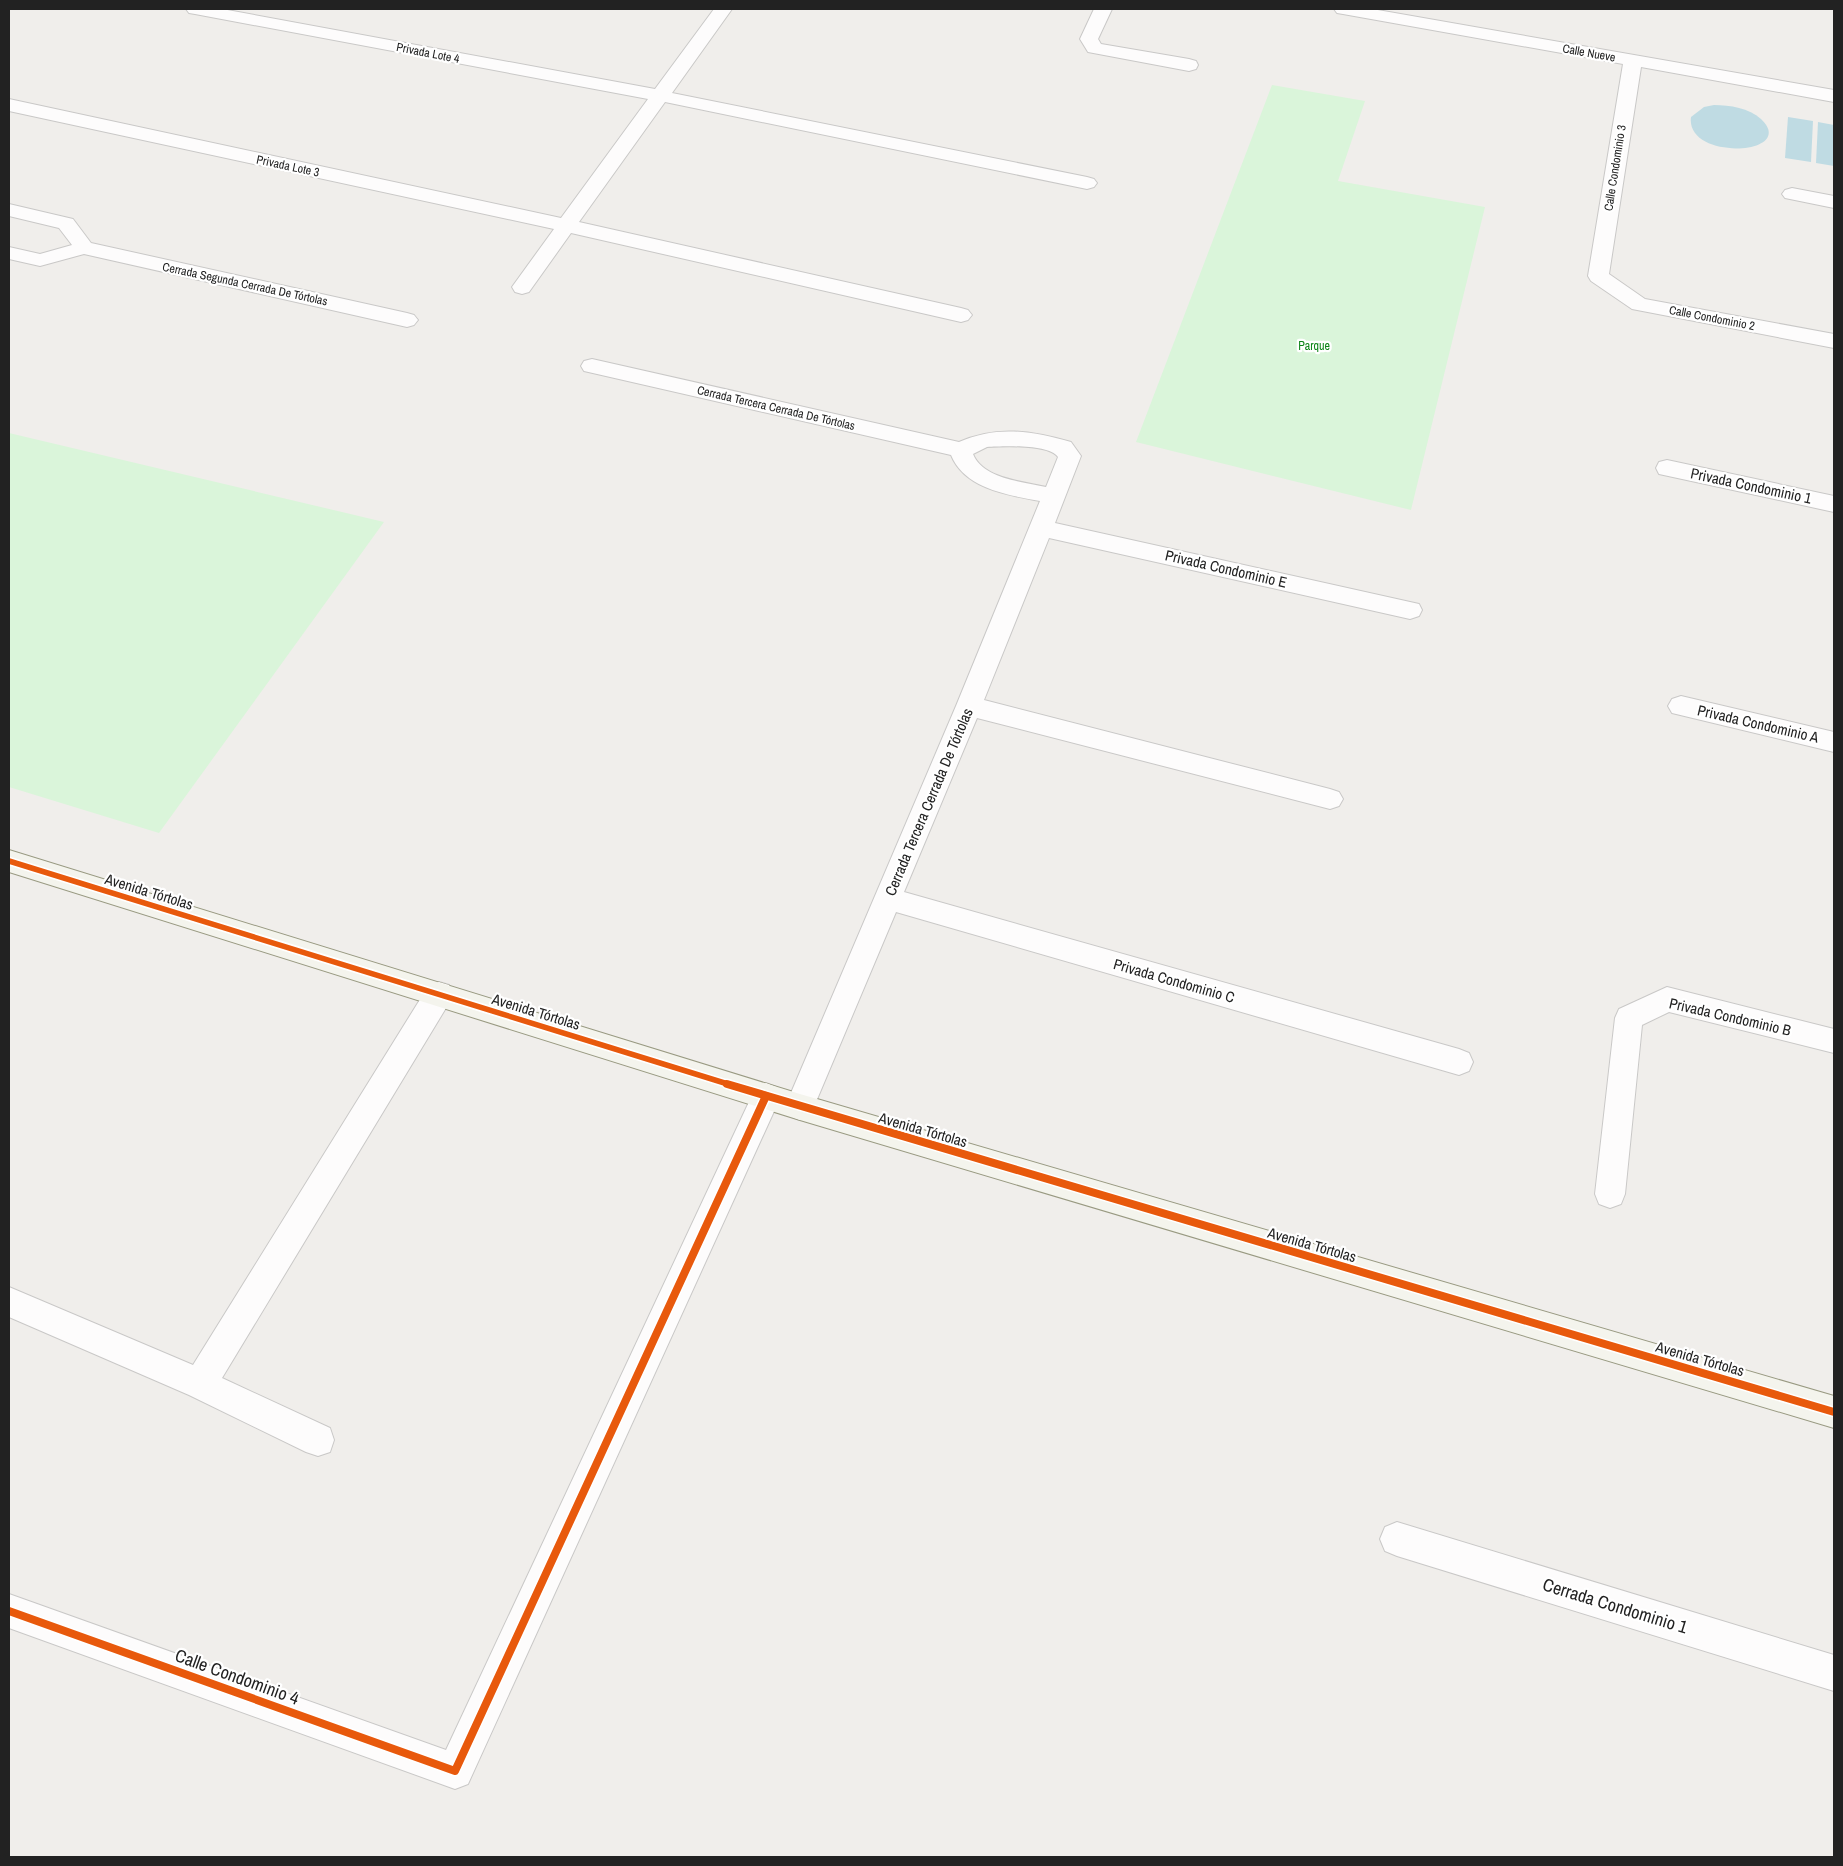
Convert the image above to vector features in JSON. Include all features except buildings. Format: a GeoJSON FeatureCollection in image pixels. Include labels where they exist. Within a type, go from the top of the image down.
{"type":"FeatureCollection","features":[{"type":"Feature","properties":{"kind":"street","name":"Privada Lote 4"},"geometry":{"type":"LineString","coordinates":[[195,9],[661,96],[1087,183]]}},
{"type":"Feature","properties":{"kind":"street"},"geometry":{"type":"LineString","coordinates":[[522,287],[568,226],[723,9]]}},
{"type":"Feature","properties":{"kind":"street"},"geometry":{"type":"LineString","coordinates":[[1102,9],[1089,39],[1094,48],[1188,65]]}},
{"type":"Feature","properties":{"kind":"street","name":"Calle Nueve"},"geometry":{"type":"LineString","coordinates":[[1343,9],[1834,96]]}},
{"type":"Feature","properties":{"kind":"street"},"geometry":{"type":"LineString","coordinates":[[1452,29],[1457,9]]}},
{"type":"Feature","properties":{"kind":"street","name":"Calle Condominio 3"},"geometry":{"type":"LineString","coordinates":[[1598,276],[1633,60]]}},
{"type":"Feature","properties":{"kind":"street","name":"Privada Lote 3"},"geometry":{"type":"LineString","coordinates":[[9,105],[568,226],[961,315]]}},
{"type":"Feature","properties":{"kind":"street"},"geometry":{"type":"LineString","coordinates":[[1792,194],[1834,202]]}},
{"type":"Feature","properties":{"kind":"street"},"geometry":{"type":"LineString","coordinates":[[9,210],[66,223],[84,248]]}},
{"type":"Feature","properties":{"kind":"street","name":"Cerrada Segunda Cerrada De Tórtolas"},"geometry":{"type":"LineString","coordinates":[[9,253],[40,260],[84,248],[407,320]]}},
{"type":"Feature","properties":{"kind":"street","name":"Calle Condominio 2"},"geometry":{"type":"LineString","coordinates":[[1598,276],[1639,304],[1834,342]]}},
{"type":"Feature","properties":{"kind":"street","name":"Cerrada Tercera Cerrada De Tórtolas"},"geometry":{"type":"LineString","coordinates":[[592,366],[961,450],[984,440],[1032,440],[1063,447],[1070,456],[969,706],[800,1107]]}},
{"type":"Feature","properties":{"kind":"street"},"geometry":{"type":"LineString","coordinates":[[961,450],[966,464],[978,474],[1011,487],[1053,496]]}},
{"type":"Feature","properties":{"kind":"street","name":"Privada Condominio 1"},"geometry":{"type":"LineString","coordinates":[[1667,468],[1834,504]]}},
{"type":"Feature","properties":{"kind":"street","name":"Privada Condominio E"},"geometry":{"type":"LineString","coordinates":[[1041,528],[1410,610]]}},
{"type":"Feature","properties":{"kind":"street"},"geometry":{"type":"LineString","coordinates":[[969,706],[1330,799]]}},
{"type":"Feature","properties":{"kind":"street","name":"Privada Condominio A"},"geometry":{"type":"LineString","coordinates":[[1682,706],[1834,742]]}},
{"type":"Feature","properties":{"kind":"street","name":"Avenida Tórtolas"},"geometry":{"type":"LineString","coordinates":[[9,861],[800,1107],[1834,1412]]}},
{"type":"Feature","properties":{"kind":"street","name":"Privada Condominio C"},"geometry":{"type":"LineString","coordinates":[[888,899],[1459,1062]]}},
{"type":"Feature","properties":{"kind":"street"},"geometry":{"type":"LineString","coordinates":[[200,1384],[438,994]]}},
{"type":"Feature","properties":{"kind":"street","name":"Privada Condominio B"},"geometry":{"type":"LineString","coordinates":[[1610,1194],[1629,1018],[1667,999],[1834,1041]]}},
{"type":"Feature","properties":{"kind":"street","name":"Calle Condominio 4"},"geometry":{"type":"LineString","coordinates":[[9,1611],[455,1772],[766,1096]]}},
{"type":"Feature","properties":{"kind":"street"},"geometry":{"type":"LineString","coordinates":[[9,1302],[200,1384],[318,1440]]}},
{"type":"Feature","properties":{"kind":"street","name":"Cerrada Condominio 1"},"geometry":{"type":"LineString","coordinates":[[1397,1539],[1834,1673]]}},
{"type":"Feature","properties":{"kind":"green space","name":"Parque"},"geometry":{"type":"Polygon","coordinates":[[[1272,85],[1365,101],[1338,181],[1485,207],[1411,510],[1136,442],[1272,85]]]}},
{"type":"Feature","properties":{"kind":"green space"},"geometry":{"type":"Polygon","coordinates":[[[9,433],[384,522],[159,833],[9,787],[9,433]]]}},
{"type":"Feature","properties":{"kind":"water"},"geometry":{"type":"Polygon","coordinates":[[[1714,105],[1739,108],[1756,115],[1769,131],[1765,140],[1754,146],[1738,148],[1721,147],[1705,141],[1694,131],[1691,117],[1704,107],[1714,105]]]}},
{"type":"Feature","properties":{"kind":"water"},"geometry":{"type":"Polygon","coordinates":[[[1788,117],[1813,121],[1811,162],[1785,158],[1788,117]]]}},
{"type":"Feature","properties":{"kind":"water"},"geometry":{"type":"Polygon","coordinates":[[[1818,122],[1834,125],[1834,166],[1816,163],[1818,122]]]}},
{"type":"Feature","properties":{"kind":"cycle path"},"geometry":{"type":"LineString","coordinates":[[9,861],[800,1107],[1834,1412]]}},
{"type":"Feature","properties":{"kind":"cycle path"},"geometry":{"type":"LineString","coordinates":[[9,1611],[455,1771],[766,1096]]}}]}
